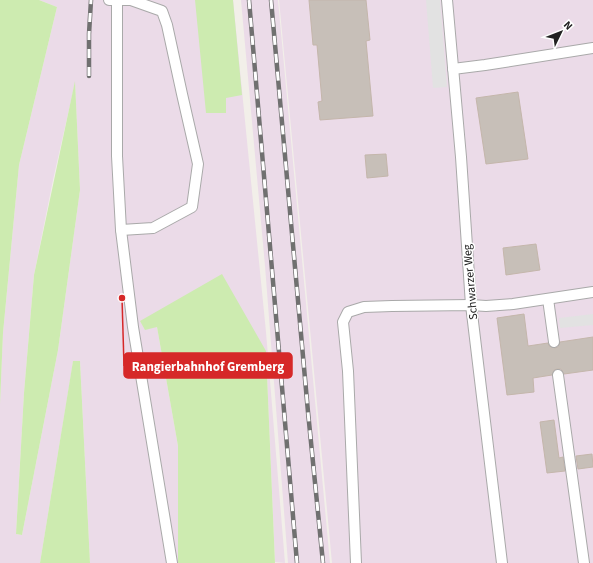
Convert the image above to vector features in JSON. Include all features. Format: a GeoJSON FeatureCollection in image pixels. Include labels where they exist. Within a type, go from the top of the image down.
{"type":"FeatureCollection","features":[{"type":"Feature","properties":{"kind":"lane"},"geometry":{"type":"LineString","coordinates":[[121,230],[153,228],[192,207],[198,164],[168,25],[162,11],[131,0],[113,0],[117,156],[121,230],[133,327],[172,563]]}},
{"type":"Feature","properties":{"kind":"lane","name":"Schwarzer Weg"},"geometry":{"type":"LineString","coordinates":[[447,0],[461,157],[471,305],[502,563]]}},
{"type":"Feature","properties":{"kind":"lane"},"geometry":{"type":"LineString","coordinates":[[453,69],[593,48]]}},
{"type":"Feature","properties":{"kind":"lane"},"geometry":{"type":"LineString","coordinates":[[356,563],[348,371],[343,322],[348,312],[364,307],[486,306],[513,304],[593,292]]}},
{"type":"Feature","properties":{"kind":"lane"},"geometry":{"type":"LineString","coordinates":[[548,299],[554,342]]}},
{"type":"Feature","properties":{"kind":"lane"},"geometry":{"type":"LineString","coordinates":[[558,375],[584,563]]}},
{"type":"Feature","properties":{"kind":"shaded area"},"geometry":{"type":"Polygon","coordinates":[[[39,0],[233,0],[266,332],[285,563],[275,562],[266,351],[157,327],[178,446],[178,563],[90,563],[80,361],[73,362],[40,563],[0,563],[0,404],[3,333],[19,165],[57,7],[39,0]],[[75,83],[53,180],[34,275],[24,393],[16,534],[22,535],[58,350],[80,190],[75,83]]]}},
{"type":"Feature","properties":{"kind":"shaded area"},"geometry":{"type":"Polygon","coordinates":[[[241,0],[278,0],[330,563],[288,563],[265,266],[241,0]]]}},
{"type":"Feature","properties":{"kind":"shaded area"},"geometry":{"type":"Polygon","coordinates":[[[279,0],[593,0],[593,563],[332,563],[279,0]]]}},
{"type":"Feature","properties":{"kind":"shaded area"},"geometry":{"type":"Polygon","coordinates":[[[426,0],[440,0],[447,87],[433,88],[426,0]]]}},
{"type":"Feature","properties":{"kind":"shaded area"},"geometry":{"type":"Polygon","coordinates":[[[593,314],[593,325],[560,328],[559,318],[593,314]]]}},
{"type":"Feature","properties":{"kind":"green space"},"geometry":{"type":"Polygon","coordinates":[[[0,0],[39,0],[57,7],[19,165],[3,333],[0,404],[0,0]]]}},
{"type":"Feature","properties":{"kind":"green space"},"geometry":{"type":"Polygon","coordinates":[[[195,0],[233,0],[242,95],[226,98],[226,113],[206,113],[195,0]]]}},
{"type":"Feature","properties":{"kind":"green space"},"geometry":{"type":"Polygon","coordinates":[[[75,81],[80,190],[58,350],[22,535],[16,534],[24,393],[34,275],[75,81]]]}},
{"type":"Feature","properties":{"kind":"green space"},"geometry":{"type":"Polygon","coordinates":[[[222,274],[266,351],[275,563],[178,563],[178,446],[157,327],[145,330],[140,321],[222,274]]]}},
{"type":"Feature","properties":{"kind":"green space"},"geometry":{"type":"Polygon","coordinates":[[[73,361],[80,361],[90,563],[40,563],[73,361]]]}},
{"type":"Feature","properties":{"kind":"building"},"geometry":{"type":"Polygon","coordinates":[[[309,0],[366,0],[370,40],[366,41],[373,116],[320,120],[318,102],[322,101],[317,45],[313,45],[309,0]]]}},
{"type":"Feature","properties":{"kind":"building"},"geometry":{"type":"Polygon","coordinates":[[[518,92],[528,159],[486,164],[476,98],[518,92]]]}},
{"type":"Feature","properties":{"kind":"building"},"geometry":{"type":"Polygon","coordinates":[[[386,154],[388,176],[367,178],[365,155],[386,154]]]}},
{"type":"Feature","properties":{"kind":"building"},"geometry":{"type":"Polygon","coordinates":[[[536,244],[540,270],[506,275],[503,248],[536,244]]]}},
{"type":"Feature","properties":{"kind":"building"},"geometry":{"type":"Polygon","coordinates":[[[524,314],[528,346],[548,343],[549,346],[555,348],[558,347],[560,342],[593,337],[593,370],[564,374],[561,369],[557,369],[554,370],[552,375],[533,378],[534,392],[507,395],[497,318],[524,314]]]}},
{"type":"Feature","properties":{"kind":"building"},"geometry":{"type":"Polygon","coordinates":[[[554,420],[559,458],[563,457],[565,471],[547,473],[540,422],[554,420]]]}},
{"type":"Feature","properties":{"kind":"building"},"geometry":{"type":"Polygon","coordinates":[[[592,454],[593,467],[578,469],[576,456],[592,454]]]}},
{"type":"Feature","properties":{"kind":"railway"},"geometry":{"type":"LineString","coordinates":[[89,76],[91,0]]}},
{"type":"Feature","properties":{"kind":"railway"},"geometry":{"type":"LineString","coordinates":[[249,0],[297,563]]}},
{"type":"Feature","properties":{"kind":"railway"},"geometry":{"type":"LineString","coordinates":[[271,0],[323,563]]}},
{"type":"Feature","properties":{"kind":"place","name":"Rangierbahnhof Gremberg"},"geometry":{"type":"Point","coordinates":[122,298]}}]}
